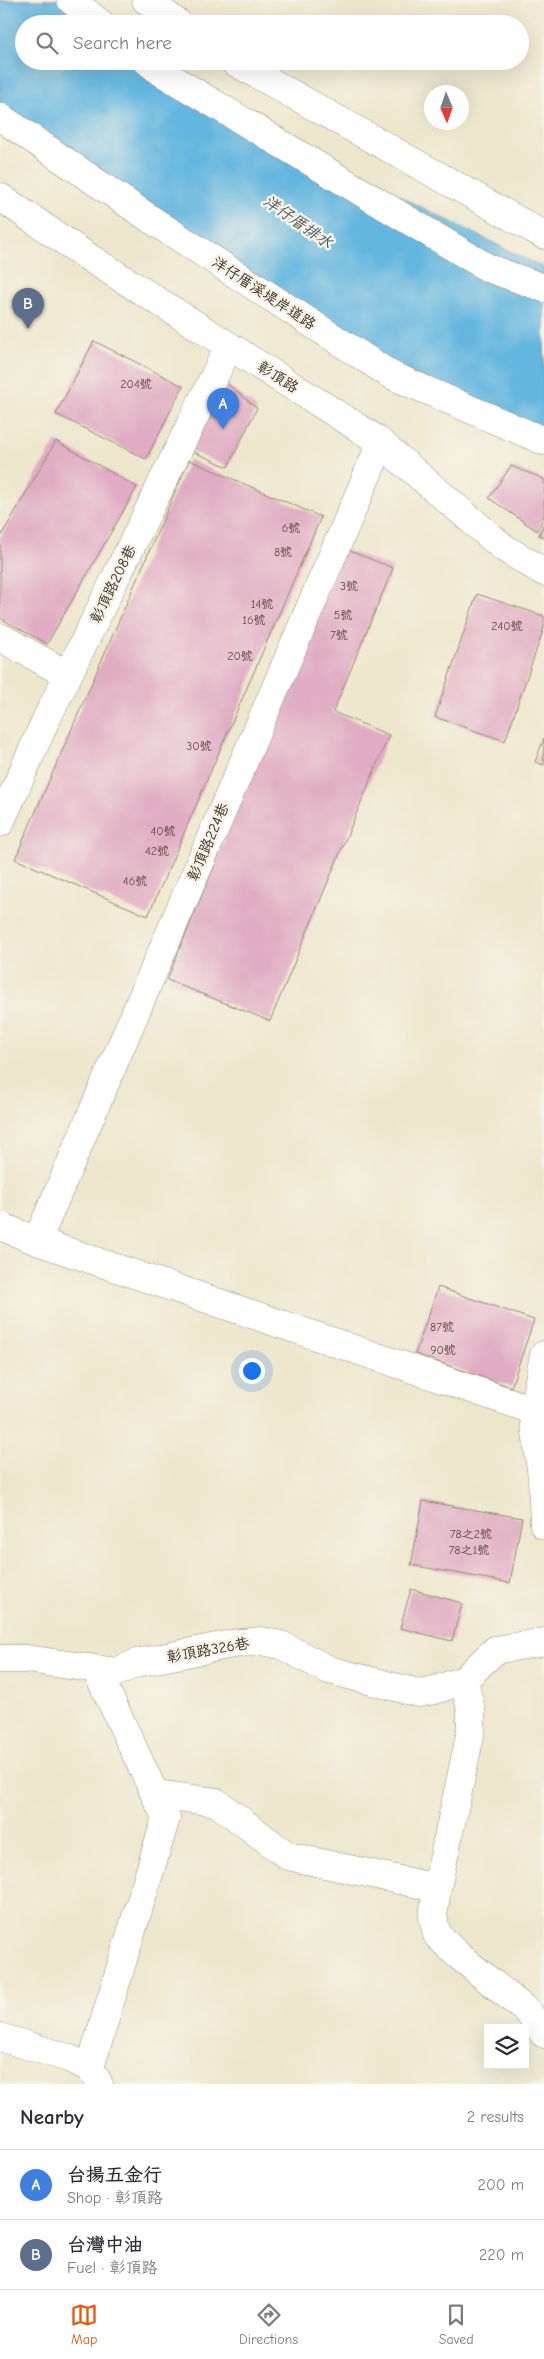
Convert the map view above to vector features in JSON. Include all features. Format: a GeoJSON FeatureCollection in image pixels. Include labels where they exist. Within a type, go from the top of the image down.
{"type":"FeatureCollection","features":[{"type":"Feature","properties":{"kind":"street"},"geometry":{"type":"LineString","coordinates":[[71,0],[90,15]]}},
{"type":"Feature","properties":{"kind":"street"},"geometry":{"type":"LineString","coordinates":[[146,0],[167,15]]}},
{"type":"Feature","properties":{"kind":"street"},"geometry":{"type":"LineString","coordinates":[[158,70],[488,268],[544,288]]}},
{"type":"Feature","properties":{"kind":"street"},"geometry":{"type":"LineString","coordinates":[[249,70],[544,235]]}},
{"type":"Feature","properties":{"kind":"street","name":"洋仔厝溪堤岸道路"},"geometry":{"type":"LineString","coordinates":[[0,117],[152,220],[391,375],[544,442]]}},
{"type":"Feature","properties":{"kind":"street","name":"彰頂路"},"geometry":{"type":"LineString","coordinates":[[0,197],[85,255],[381,443],[504,548],[544,572]]}},
{"type":"Feature","properties":{"kind":"street","name":"彰頂路208巷"},"geometry":{"type":"LineString","coordinates":[[0,823],[68,675],[229,346]]}},
{"type":"Feature","properties":{"kind":"street","name":"彰頂路224巷"},"geometry":{"type":"LineString","coordinates":[[37,1241],[381,443]]}},
{"type":"Feature","properties":{"kind":"street"},"geometry":{"type":"LineString","coordinates":[[0,637],[68,675]]}},
{"type":"Feature","properties":{"kind":"street"},"geometry":{"type":"LineString","coordinates":[[0,1226],[37,1241],[533,1410]]}},
{"type":"Feature","properties":{"kind":"street"},"geometry":{"type":"LineString","coordinates":[[544,1355],[533,1410],[543,1477],[544,1525]]}},
{"type":"Feature","properties":{"kind":"street","name":"彰頂路326巷"},"geometry":{"type":"LineString","coordinates":[[0,1660],[27,1659],[117,1672],[136,1663],[232,1644],[260,1641],[281,1645],[329,1670],[418,1693],[436,1690],[464,1680],[496,1650],[544,1642]]}},
{"type":"Feature","properties":{"kind":"street"},"geometry":{"type":"LineString","coordinates":[[0,2037],[68,2058],[95,2076],[166,1818],[96,1669]]}},
{"type":"Feature","properties":{"kind":"street"},"geometry":{"type":"LineString","coordinates":[[464,1680],[471,1710],[471,1731],[436,1888],[433,1916],[437,1935],[459,1956],[528,2012],[544,2034]]}},
{"type":"Feature","properties":{"kind":"street"},"geometry":{"type":"LineString","coordinates":[[154,1794],[216,1802],[288,1856],[436,1888]]}},
{"type":"Feature","properties":{"kind":"water","name":"洋仔厝排水"},"geometry":{"type":"Polygon","coordinates":[[[0,0],[61,0],[79,15],[15,15],[15,70],[148,70],[544,268],[544,430],[399,368],[158,216],[0,103],[0,0]]]}},
{"type":"Feature","properties":{"kind":"building"},"geometry":{"type":"Polygon","coordinates":[[[94,341],[183,386],[146,459],[56,414],[94,341]]]}},
{"type":"Feature","properties":{"kind":"building"},"geometry":{"type":"Polygon","coordinates":[[[225,382],[257,408],[228,467],[189,450],[225,382]]]}},
{"type":"Feature","properties":{"kind":"building"},"geometry":{"type":"Polygon","coordinates":[[[56,441],[137,487],[47,644],[0,618],[0,538],[56,441]]]}},
{"type":"Feature","properties":{"kind":"building"},"geometry":{"type":"Polygon","coordinates":[[[189,460],[321,517],[148,916],[15,859],[189,460]]]}},
{"type":"Feature","properties":{"kind":"building"},"geometry":{"type":"Polygon","coordinates":[[[511,466],[544,479],[544,516],[537,531],[489,498],[511,466]]]}},
{"type":"Feature","properties":{"kind":"building"},"geometry":{"type":"Polygon","coordinates":[[[544,523],[544,537],[539,535],[544,523]]]}},
{"type":"Feature","properties":{"kind":"building"},"geometry":{"type":"Polygon","coordinates":[[[345,549],[393,568],[333,712],[389,735],[270,1021],[167,980],[345,549]]]}},
{"type":"Feature","properties":{"kind":"building"},"geometry":{"type":"Polygon","coordinates":[[[477,594],[544,616],[544,628],[505,741],[435,717],[477,594]]]}},
{"type":"Feature","properties":{"kind":"building"},"geometry":{"type":"Polygon","coordinates":[[[544,738],[544,765],[535,762],[544,738]]]}},
{"type":"Feature","properties":{"kind":"building"},"geometry":{"type":"Polygon","coordinates":[[[438,1287],[534,1320],[511,1387],[415,1354],[438,1287]]]}},
{"type":"Feature","properties":{"kind":"building"},"geometry":{"type":"Polygon","coordinates":[[[423,1501],[522,1518],[510,1583],[411,1565],[423,1501]]]}},
{"type":"Feature","properties":{"kind":"building"},"geometry":{"type":"Polygon","coordinates":[[[411,1589],[462,1603],[452,1641],[400,1628],[411,1589]]]}},
{"type":"Feature","properties":{"kind":"place","name":"台灣中油"},"geometry":{"type":"Point","coordinates":[28,329]}},
{"type":"Feature","properties":{"kind":"place","name":"台揚五金行"},"geometry":{"type":"Point","coordinates":[223,429]}}]}
